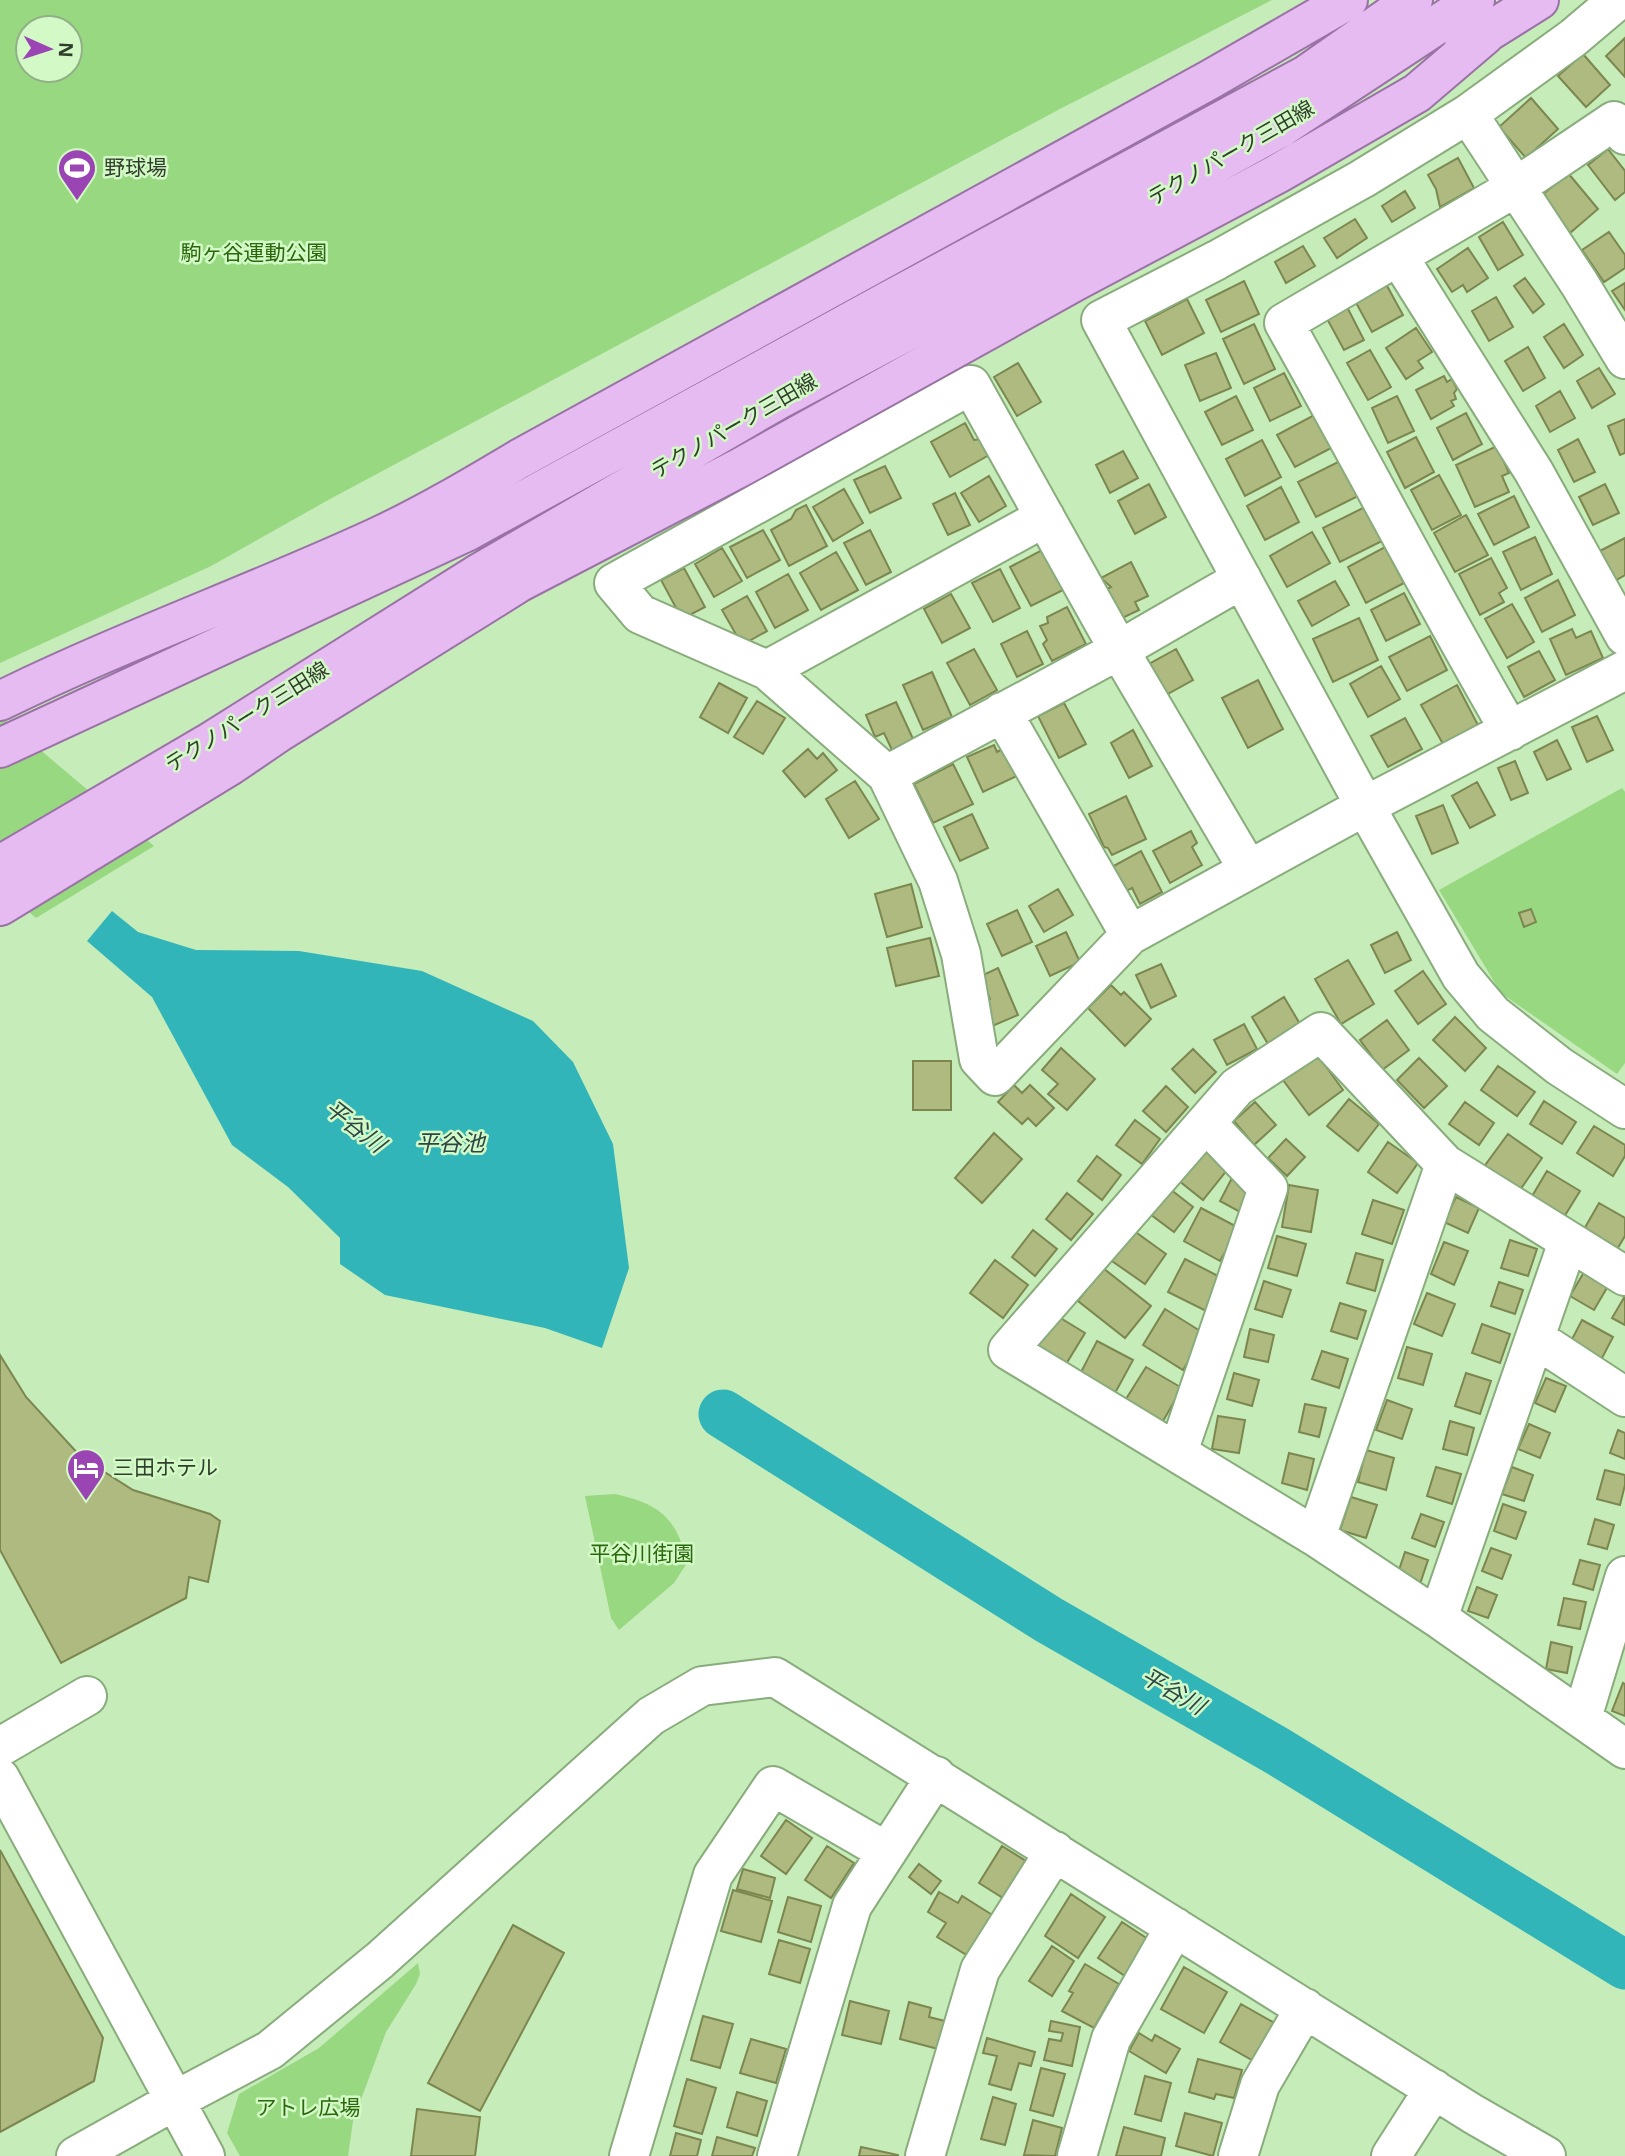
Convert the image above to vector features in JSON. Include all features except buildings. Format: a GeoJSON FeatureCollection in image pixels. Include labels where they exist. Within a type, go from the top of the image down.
{"type":"FeatureCollection","features":[{"type":"Feature","properties":{"kind":"main road"},"geometry":{"type":"LineString","coordinates":[[0,701],[53,675],[376,537],[463,492],[531,452],[1211,79],[1348,0]]}},
{"type":"Feature","properties":{"kind":"main road"},"geometry":{"type":"LineString","coordinates":[[1183,142],[1225,96],[1368,0]]}},
{"type":"Feature","properties":{"kind":"main road","name":"テクノパーク三田線"},"geometry":{"type":"LineString","coordinates":[[0,865],[219,754],[476,575],[765,388],[1183,142],[1306,75],[1413,0]]}},
{"type":"Feature","properties":{"kind":"main road"},"geometry":{"type":"LineString","coordinates":[[520,582],[741,467],[1076,281],[1277,174],[1417,93],[1480,18],[1539,0]]}},
{"type":"Feature","properties":{"kind":"main road","name":"テクノパーク三田線"},"geometry":{"type":"LineString","coordinates":[[0,748],[1024,269],[1480,18]]}},
{"type":"Feature","properties":{"kind":"main road"},"geometry":{"type":"LineString","coordinates":[[463,492],[527,468],[607,432],[765,388]]}},
{"type":"Feature","properties":{"kind":"main road"},"geometry":{"type":"LineString","coordinates":[[0,906],[219,754],[278,733],[520,582],[570,546],[733,447],[765,388]]}},
{"type":"Feature","properties":{"kind":"street"},"geometry":{"type":"LineString","coordinates":[[1618,0],[1573,38],[1468,114],[1362,179],[1217,260],[1101,320],[1365,806],[1461,976],[1493,1014],[1559,1066],[1625,1110]]}},
{"type":"Feature","properties":{"kind":"street"},"geometry":{"type":"LineString","coordinates":[[1468,114],[1579,283],[1625,359]]}},
{"type":"Feature","properties":{"kind":"street"},"geometry":{"type":"LineString","coordinates":[[1510,731],[1284,323],[1516,187],[1614,121],[1625,135]]}},
{"type":"Feature","properties":{"kind":"street"},"geometry":{"type":"LineString","coordinates":[[1398,256],[1534,472],[1625,636]]}},
{"type":"Feature","properties":{"kind":"street"},"geometry":{"type":"LineString","coordinates":[[1248,869],[1119,650],[971,385],[614,583],[640,614],[766,670],[887,775],[938,881],[961,954],[979,1059],[995,1076],[1130,935],[1365,806],[1625,670]]}},
{"type":"Feature","properties":{"kind":"street"},"geometry":{"type":"LineString","coordinates":[[766,670],[1045,517]]}},
{"type":"Feature","properties":{"kind":"street"},"geometry":{"type":"LineString","coordinates":[[887,775],[1119,650],[1242,579]]}},
{"type":"Feature","properties":{"kind":"street"},"geometry":{"type":"LineString","coordinates":[[1002,712],[1130,935]]}},
{"type":"Feature","properties":{"kind":"street"},"geometry":{"type":"LineString","coordinates":[[1625,1276],[1445,1164],[1321,1032],[1237,1087],[1008,1350],[1316,1537],[1438,1618],[1625,1749]]}},
{"type":"Feature","properties":{"kind":"street"},"geometry":{"type":"LineString","coordinates":[[1178,1452],[1268,1188],[1206,1123]]}},
{"type":"Feature","properties":{"kind":"street"},"geometry":{"type":"LineString","coordinates":[[1316,1537],[1445,1164]]}},
{"type":"Feature","properties":{"kind":"street"},"geometry":{"type":"LineString","coordinates":[[1438,1618],[1568,1242]]}},
{"type":"Feature","properties":{"kind":"street"},"geometry":{"type":"LineString","coordinates":[[1535,1338],[1625,1397]]}},
{"type":"Feature","properties":{"kind":"street"},"geometry":{"type":"LineString","coordinates":[[1582,1718],[1625,1576]]}},
{"type":"Feature","properties":{"kind":"street"},"geometry":{"type":"LineString","coordinates":[[76,2156],[270,2050],[380,1960],[651,1716],[702,1686],[775,1677],[1434,2089],[1546,2156]]}},
{"type":"Feature","properties":{"kind":"street"},"geometry":{"type":"LineString","coordinates":[[0,1747],[87,1696]]}},
{"type":"Feature","properties":{"kind":"street"},"geometry":{"type":"LineString","coordinates":[[777,2156],[852,1906],[936,1776]]}},
{"type":"Feature","properties":{"kind":"street"},"geometry":{"type":"LineString","coordinates":[[0,1778],[205,2156]]}},
{"type":"Feature","properties":{"kind":"street"},"geometry":{"type":"LineString","coordinates":[[629,2156],[713,1875],[773,1786],[887,1852]]}},
{"type":"Feature","properties":{"kind":"street"},"geometry":{"type":"LineString","coordinates":[[925,2156],[980,1970],[1055,1851]]}},
{"type":"Feature","properties":{"kind":"street"},"geometry":{"type":"LineString","coordinates":[[1077,2156],[1111,2039],[1175,1927]]}},
{"type":"Feature","properties":{"kind":"street"},"geometry":{"type":"LineString","coordinates":[[1238,2156],[1259,2085],[1305,2008]]}},
{"type":"Feature","properties":{"kind":"street"},"geometry":{"type":"LineString","coordinates":[[1391,2156],[1434,2089]]}},
{"type":"Feature","properties":{"kind":"green space","name":"駒ヶ谷運動公園"},"geometry":{"type":"Polygon","coordinates":[[[0,0],[1272,0],[1058,110],[330,499],[211,566],[0,663],[0,0]]]}},
{"type":"Feature","properties":{"kind":"green space"},"geometry":{"type":"Polygon","coordinates":[[[0,716],[154,846],[36,918],[0,887],[0,716]]]}},
{"type":"Feature","properties":{"kind":"green space"},"geometry":{"type":"Polygon","coordinates":[[[1622,788],[1625,792],[1625,1063],[1617,1074],[1501,993],[1439,890],[1622,788]]]}},
{"type":"Feature","properties":{"kind":"green space","name":"平谷川街園"},"geometry":{"type":"Polygon","coordinates":[[[615,1494],[644,1503],[664,1515],[678,1535],[687,1563],[674,1583],[619,1630],[611,1618],[585,1496],[615,1494]]]}},
{"type":"Feature","properties":{"kind":"green space","name":"アトレ広場"},"geometry":{"type":"Polygon","coordinates":[[[418,1963],[420,1974],[416,1984],[386,2032],[353,2121],[348,2156],[240,2156],[227,2133],[239,2094],[319,2048],[418,1963]]]}},
{"type":"Feature","properties":{"kind":"water","name":"平谷池"},"geometry":{"type":"Polygon","coordinates":[[[112,911],[138,932],[196,950],[299,951],[422,971],[533,1021],[573,1062],[613,1144],[629,1268],[602,1348],[545,1328],[385,1295],[340,1264],[340,1238],[288,1187],[232,1145],[152,997],[87,941],[112,911]]]}},
{"type":"Feature","properties":{"kind":"waterway","name":"平谷川"},"geometry":{"type":"LineString","coordinates":[[723,1414],[1049,1620],[1279,1752],[1625,1965]]}},
{"type":"Feature","properties":{"kind":"place","name":"野球場"},"geometry":{"type":"Point","coordinates":[77,202]}},
{"type":"Feature","properties":{"kind":"place","name":"三田ホテル"},"geometry":{"type":"Point","coordinates":[86,1502]}}]}
